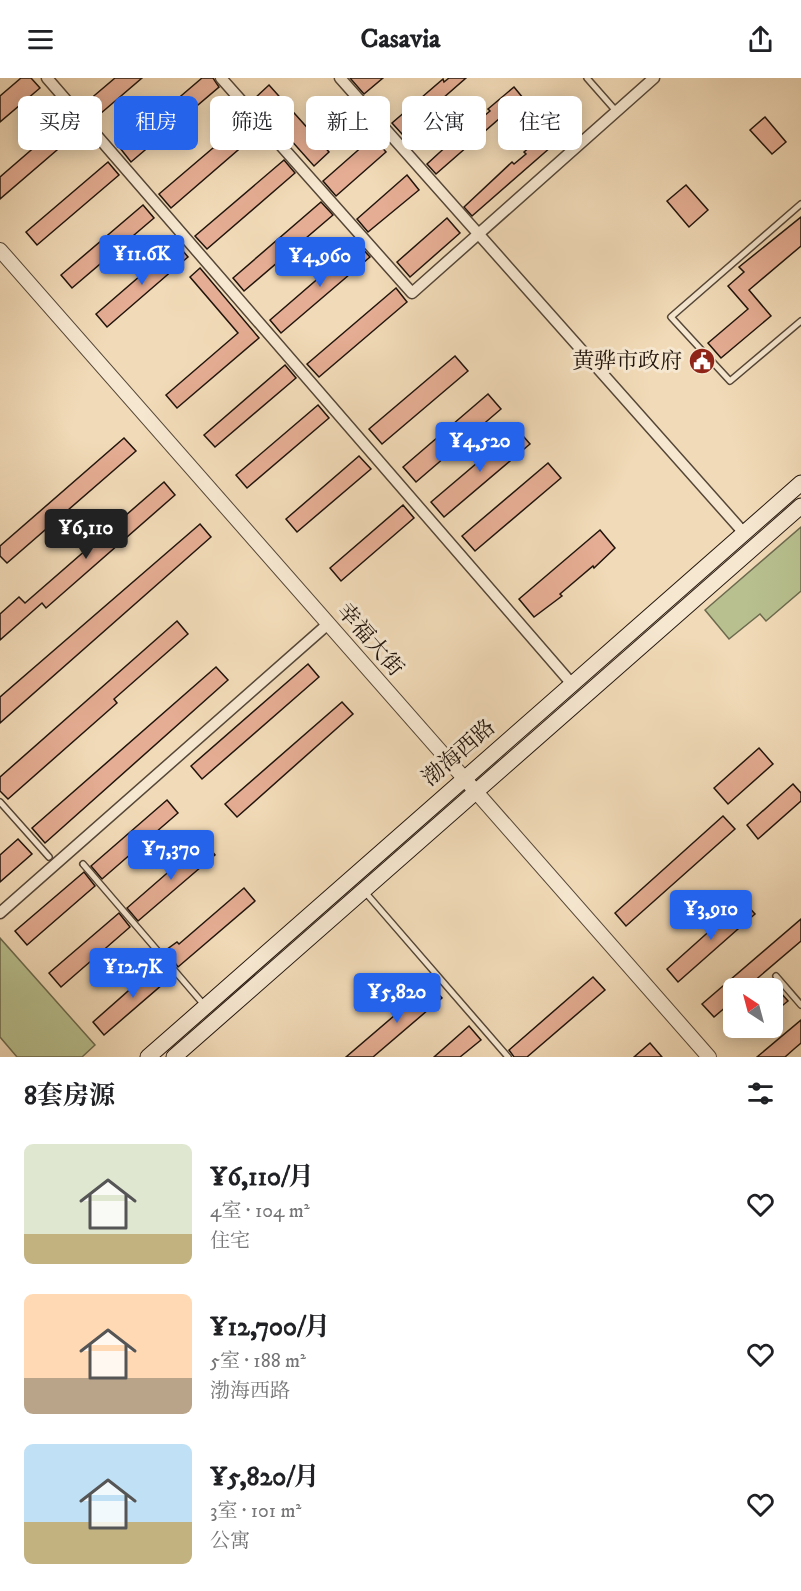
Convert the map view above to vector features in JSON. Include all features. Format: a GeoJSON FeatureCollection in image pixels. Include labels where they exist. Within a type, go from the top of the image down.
{"type":"FeatureCollection","features":[{"type":"Feature","properties":{"kind":"main road","name":"渤海西路"},"geometry":{"type":"LineString","coordinates":[[148,1057],[801,483]]}},
{"type":"Feature","properties":{"kind":"main road","name":"渤海西路"},"geometry":{"type":"LineString","coordinates":[[174,1057],[801,506]]}},
{"type":"Feature","properties":{"kind":"street"},"geometry":{"type":"LineString","coordinates":[[46,78],[572,684]]}},
{"type":"Feature","properties":{"kind":"street"},"geometry":{"type":"LineString","coordinates":[[220,78],[412,293],[654,78]]}},
{"type":"Feature","properties":{"kind":"street"},"geometry":{"type":"LineString","coordinates":[[340,78],[744,532]]}},
{"type":"Feature","properties":{"kind":"street","name":"幸福大街"},"geometry":{"type":"LineString","coordinates":[[0,250],[709,1057]]}},
{"type":"Feature","properties":{"kind":"street"},"geometry":{"type":"LineString","coordinates":[[0,913],[328,624]]}},
{"type":"Feature","properties":{"kind":"lane"},"geometry":{"type":"LineString","coordinates":[[587,78],[616,111]]}},
{"type":"Feature","properties":{"kind":"lane"},"geometry":{"type":"LineString","coordinates":[[801,204],[671,317],[730,381],[801,321]]}},
{"type":"Feature","properties":{"kind":"lane"},"geometry":{"type":"LineString","coordinates":[[0,802],[49,857]]}},
{"type":"Feature","properties":{"kind":"lane"},"geometry":{"type":"LineString","coordinates":[[83,864],[205,1006]]}},
{"type":"Feature","properties":{"kind":"lane"},"geometry":{"type":"LineString","coordinates":[[364,890],[508,1057]]}},
{"type":"Feature","properties":{"kind":"lane"},"geometry":{"type":"LineString","coordinates":[[776,976],[801,1005]]}},
{"type":"Feature","properties":{"kind":"green space"},"geometry":{"type":"Polygon","coordinates":[[[801,527],[801,591],[766,621],[760,614],[729,639],[705,610],[801,527]]]}},
{"type":"Feature","properties":{"kind":"green space"},"geometry":{"type":"Polygon","coordinates":[[[0,938],[95,1045],[82,1057],[17,1057],[0,1037],[0,938]]]}},
{"type":"Feature","properties":{"kind":"building"},"geometry":{"type":"Polygon","coordinates":[[[21,78],[31,78],[40,88],[31,96],[18,96],[18,107],[0,122],[0,96],[21,78]]]}},
{"type":"Feature","properties":{"kind":"building"},"geometry":{"type":"Polygon","coordinates":[[[115,78],[142,78],[121,96],[114,96],[114,102],[102,112],[102,96],[94,96],[115,78]]]}},
{"type":"Feature","properties":{"kind":"building"},"geometry":{"type":"Polygon","coordinates":[[[202,78],[213,78],[219,87],[198,105],[198,96],[181,96],[202,78]]]}},
{"type":"Feature","properties":{"kind":"building"},"geometry":{"type":"Polygon","coordinates":[[[350,78],[383,78],[364,94],[350,78]]]}},
{"type":"Feature","properties":{"kind":"building"},"geometry":{"type":"Polygon","coordinates":[[[449,78],[466,78],[445,96],[423,96],[443,79],[444,82],[449,78]]]}},
{"type":"Feature","properties":{"kind":"building"},"geometry":{"type":"Polygon","coordinates":[[[269,85],[279,96],[257,96],[269,85]]]}},
{"type":"Feature","properties":{"kind":"building"},"geometry":{"type":"Polygon","coordinates":[[[514,87],[521,96],[503,96],[514,87]]]}},
{"type":"Feature","properties":{"kind":"building"},"geometry":{"type":"Polygon","coordinates":[[[498,101],[498,120],[486,130],[486,114],[490,111],[488,109],[498,101]]]}},
{"type":"Feature","properties":{"kind":"building"},"geometry":{"type":"Polygon","coordinates":[[[294,113],[306,126],[306,150],[327,150],[329,152],[314,166],[294,144],[294,113]]]}},
{"type":"Feature","properties":{"kind":"building"},"geometry":{"type":"Polygon","coordinates":[[[402,114],[402,134],[392,123],[402,114]]]}},
{"type":"Feature","properties":{"kind":"building"},"geometry":{"type":"Polygon","coordinates":[[[765,117],[786,142],[772,154],[750,130],[765,117]]]}},
{"type":"Feature","properties":{"kind":"building"},"geometry":{"type":"Polygon","coordinates":[[[31,150],[57,150],[0,199],[0,177],[31,150]]]}},
{"type":"Feature","properties":{"kind":"building"},"geometry":{"type":"Polygon","coordinates":[[[122,150],[145,150],[131,162],[122,150]]]}},
{"type":"Feature","properties":{"kind":"building"},"geometry":{"type":"Polygon","coordinates":[[[211,150],[238,150],[171,208],[159,194],[211,150]]]}},
{"type":"Feature","properties":{"kind":"building"},"geometry":{"type":"Polygon","coordinates":[[[358,150],[384,150],[386,152],[336,196],[323,181],[358,150]]]}},
{"type":"Feature","properties":{"kind":"building"},"geometry":{"type":"Polygon","coordinates":[[[442,150],[463,150],[436,174],[427,164],[442,150]]]}},
{"type":"Feature","properties":{"kind":"building"},"geometry":{"type":"Polygon","coordinates":[[[548,150],[472,216],[464,207],[512,162],[514,164],[526,154],[524,152],[548,150]]]}},
{"type":"Feature","properties":{"kind":"building"},"geometry":{"type":"Polygon","coordinates":[[[284,160],[295,173],[207,249],[195,236],[284,160]]]}},
{"type":"Feature","properties":{"kind":"building"},"geometry":{"type":"Polygon","coordinates":[[[108,162],[119,175],[37,245],[26,232],[108,162]]]}},
{"type":"Feature","properties":{"kind":"building"},"geometry":{"type":"Polygon","coordinates":[[[407,175],[419,190],[368,232],[357,219],[407,175]]]}},
{"type":"Feature","properties":{"kind":"building"},"geometry":{"type":"Polygon","coordinates":[[[686,185],[708,210],[689,227],[667,201],[686,185]]]}},
{"type":"Feature","properties":{"kind":"building"},"geometry":{"type":"Polygon","coordinates":[[[321,202],[333,215],[244,291],[233,278],[321,202]]]}},
{"type":"Feature","properties":{"kind":"building"},"geometry":{"type":"Polygon","coordinates":[[[143,205],[154,218],[72,288],[61,275],[143,205]]]}},
{"type":"Feature","properties":{"kind":"building"},"geometry":{"type":"Polygon","coordinates":[[[801,217],[801,246],[749,290],[771,316],[721,358],[708,343],[748,309],[728,286],[744,272],[739,267],[801,217]]]}},
{"type":"Feature","properties":{"kind":"building"},"geometry":{"type":"Polygon","coordinates":[[[447,218],[460,233],[410,277],[397,262],[447,218]]]}},
{"type":"Feature","properties":{"kind":"building"},"geometry":{"type":"Polygon","coordinates":[[[177,244],[188,257],[107,327],[96,314],[177,244]]]}},
{"type":"Feature","properties":{"kind":"building"},"geometry":{"type":"Polygon","coordinates":[[[358,244],[370,257],[281,333],[270,320],[358,244]]]}},
{"type":"Feature","properties":{"kind":"building"},"geometry":{"type":"Polygon","coordinates":[[[200,268],[259,338],[177,408],[166,395],[238,333],[190,277],[200,268]]]}},
{"type":"Feature","properties":{"kind":"building"},"geometry":{"type":"Polygon","coordinates":[[[396,288],[407,302],[319,377],[307,364],[396,288]]]}},
{"type":"Feature","properties":{"kind":"building"},"geometry":{"type":"Polygon","coordinates":[[[455,356],[468,371],[382,444],[369,429],[455,356]]]}},
{"type":"Feature","properties":{"kind":"building"},"geometry":{"type":"Polygon","coordinates":[[[285,365],[296,378],[215,447],[204,435],[285,365]]]}},
{"type":"Feature","properties":{"kind":"building"},"geometry":{"type":"Polygon","coordinates":[[[488,394],[501,409],[416,482],[403,467],[488,394]]]}},
{"type":"Feature","properties":{"kind":"building"},"geometry":{"type":"Polygon","coordinates":[[[318,405],[329,418],[247,488],[236,475],[318,405]]]}},
{"type":"Feature","properties":{"kind":"building"},"geometry":{"type":"Polygon","coordinates":[[[517,429],[530,444],[444,517],[431,502],[517,429]]]}},
{"type":"Feature","properties":{"kind":"building"},"geometry":{"type":"Polygon","coordinates":[[[124,438],[136,451],[7,563],[0,556],[0,546],[124,438]]]}},
{"type":"Feature","properties":{"kind":"building"},"geometry":{"type":"Polygon","coordinates":[[[359,456],[371,469],[297,532],[286,519],[359,456]]]}},
{"type":"Feature","properties":{"kind":"building"},"geometry":{"type":"Polygon","coordinates":[[[548,463],[561,478],[475,551],[462,536],[548,463]]]}},
{"type":"Feature","properties":{"kind":"building"},"geometry":{"type":"Polygon","coordinates":[[[164,482],[175,495],[46,608],[42,603],[0,640],[0,614],[19,597],[25,603],[164,482]]]}},
{"type":"Feature","properties":{"kind":"building"},"geometry":{"type":"Polygon","coordinates":[[[403,505],[414,518],[341,581],[330,568],[403,505]]]}},
{"type":"Feature","properties":{"kind":"building"},"geometry":{"type":"Polygon","coordinates":[[[200,524],[211,537],[0,723],[0,697],[200,524]]]}},
{"type":"Feature","properties":{"kind":"building"},"geometry":{"type":"Polygon","coordinates":[[[600,530],[615,548],[594,568],[593,566],[560,594],[562,596],[534,617],[519,599],[600,530]]]}},
{"type":"Feature","properties":{"kind":"building"},"geometry":{"type":"Polygon","coordinates":[[[177,621],[188,634],[114,699],[117,703],[8,799],[0,791],[0,777],[177,621]]]}},
{"type":"Feature","properties":{"kind":"building"},"geometry":{"type":"Polygon","coordinates":[[[308,664],[319,677],[202,779],[191,766],[308,664]]]}},
{"type":"Feature","properties":{"kind":"building"},"geometry":{"type":"Polygon","coordinates":[[[216,667],[228,680],[45,843],[32,828],[216,667]]]}},
{"type":"Feature","properties":{"kind":"building"},"geometry":{"type":"Polygon","coordinates":[[[342,702],[353,714],[237,817],[225,804],[342,702]]]}},
{"type":"Feature","properties":{"kind":"building"},"geometry":{"type":"Polygon","coordinates":[[[759,748],[773,764],[728,804],[714,788],[759,748]]]}},
{"type":"Feature","properties":{"kind":"building"},"geometry":{"type":"Polygon","coordinates":[[[793,784],[801,793],[801,801],[758,839],[747,825],[793,784]]]}},
{"type":"Feature","properties":{"kind":"building"},"geometry":{"type":"Polygon","coordinates":[[[167,800],[178,813],[102,879],[91,866],[167,800]]]}},
{"type":"Feature","properties":{"kind":"building"},"geometry":{"type":"Polygon","coordinates":[[[723,816],[735,829],[626,926],[615,913],[723,816]]]}},
{"type":"Feature","properties":{"kind":"building"},"geometry":{"type":"Polygon","coordinates":[[[18,839],[32,854],[0,882],[0,855],[18,839]]]}},
{"type":"Feature","properties":{"kind":"building"},"geometry":{"type":"Polygon","coordinates":[[[204,841],[215,855],[138,921],[127,908],[204,841]]]}},
{"type":"Feature","properties":{"kind":"building"},"geometry":{"type":"Polygon","coordinates":[[[84,872],[95,886],[27,945],[15,931],[84,872]]]}},
{"type":"Feature","properties":{"kind":"building"},"geometry":{"type":"Polygon","coordinates":[[[244,888],[255,901],[178,967],[166,950],[177,942],[179,944],[244,888]]]}},
{"type":"Feature","properties":{"kind":"building"},"geometry":{"type":"Polygon","coordinates":[[[743,901],[755,914],[678,982],[667,969],[743,901]]]}},
{"type":"Feature","properties":{"kind":"building"},"geometry":{"type":"Polygon","coordinates":[[[119,913],[130,927],[61,987],[49,973],[119,913]]]}},
{"type":"Feature","properties":{"kind":"building"},"geometry":{"type":"Polygon","coordinates":[[[801,919],[801,941],[758,978],[732,978],[801,919]]]}},
{"type":"Feature","properties":{"kind":"building"},"geometry":{"type":"Polygon","coordinates":[[[161,962],[171,977],[104,1035],[93,1022],[161,962]]]}},
{"type":"Feature","properties":{"kind":"building"},"geometry":{"type":"Polygon","coordinates":[[[593,977],[605,990],[527,1057],[514,1057],[509,1050],[593,977]]]}},
{"type":"Feature","properties":{"kind":"building"},"geometry":{"type":"Polygon","coordinates":[[[430,985],[442,998],[373,1057],[346,1057],[430,985]]]}},
{"type":"Feature","properties":{"kind":"building"},"geometry":{"type":"Polygon","coordinates":[[[723,986],[723,1009],[714,1017],[702,1004],[723,986]]]}},
{"type":"Feature","properties":{"kind":"building"},"geometry":{"type":"Polygon","coordinates":[[[783,995],[788,1001],[783,1005],[783,995]]]}},
{"type":"Feature","properties":{"kind":"building"},"geometry":{"type":"Polygon","coordinates":[[[801,1020],[801,1043],[785,1057],[757,1057],[780,1038],[783,1038],[783,1035],[801,1020]]]}},
{"type":"Feature","properties":{"kind":"building"},"geometry":{"type":"Polygon","coordinates":[[[469,1026],[481,1040],[460,1057],[434,1057],[469,1026]]]}},
{"type":"Feature","properties":{"kind":"building"},"geometry":{"type":"Polygon","coordinates":[[[650,1043],[662,1057],[634,1057],[650,1043]]]}},
{"type":"Feature","properties":{"kind":"place","name":"黄骅市政府"},"geometry":{"type":"Point","coordinates":[702,361]}}]}
